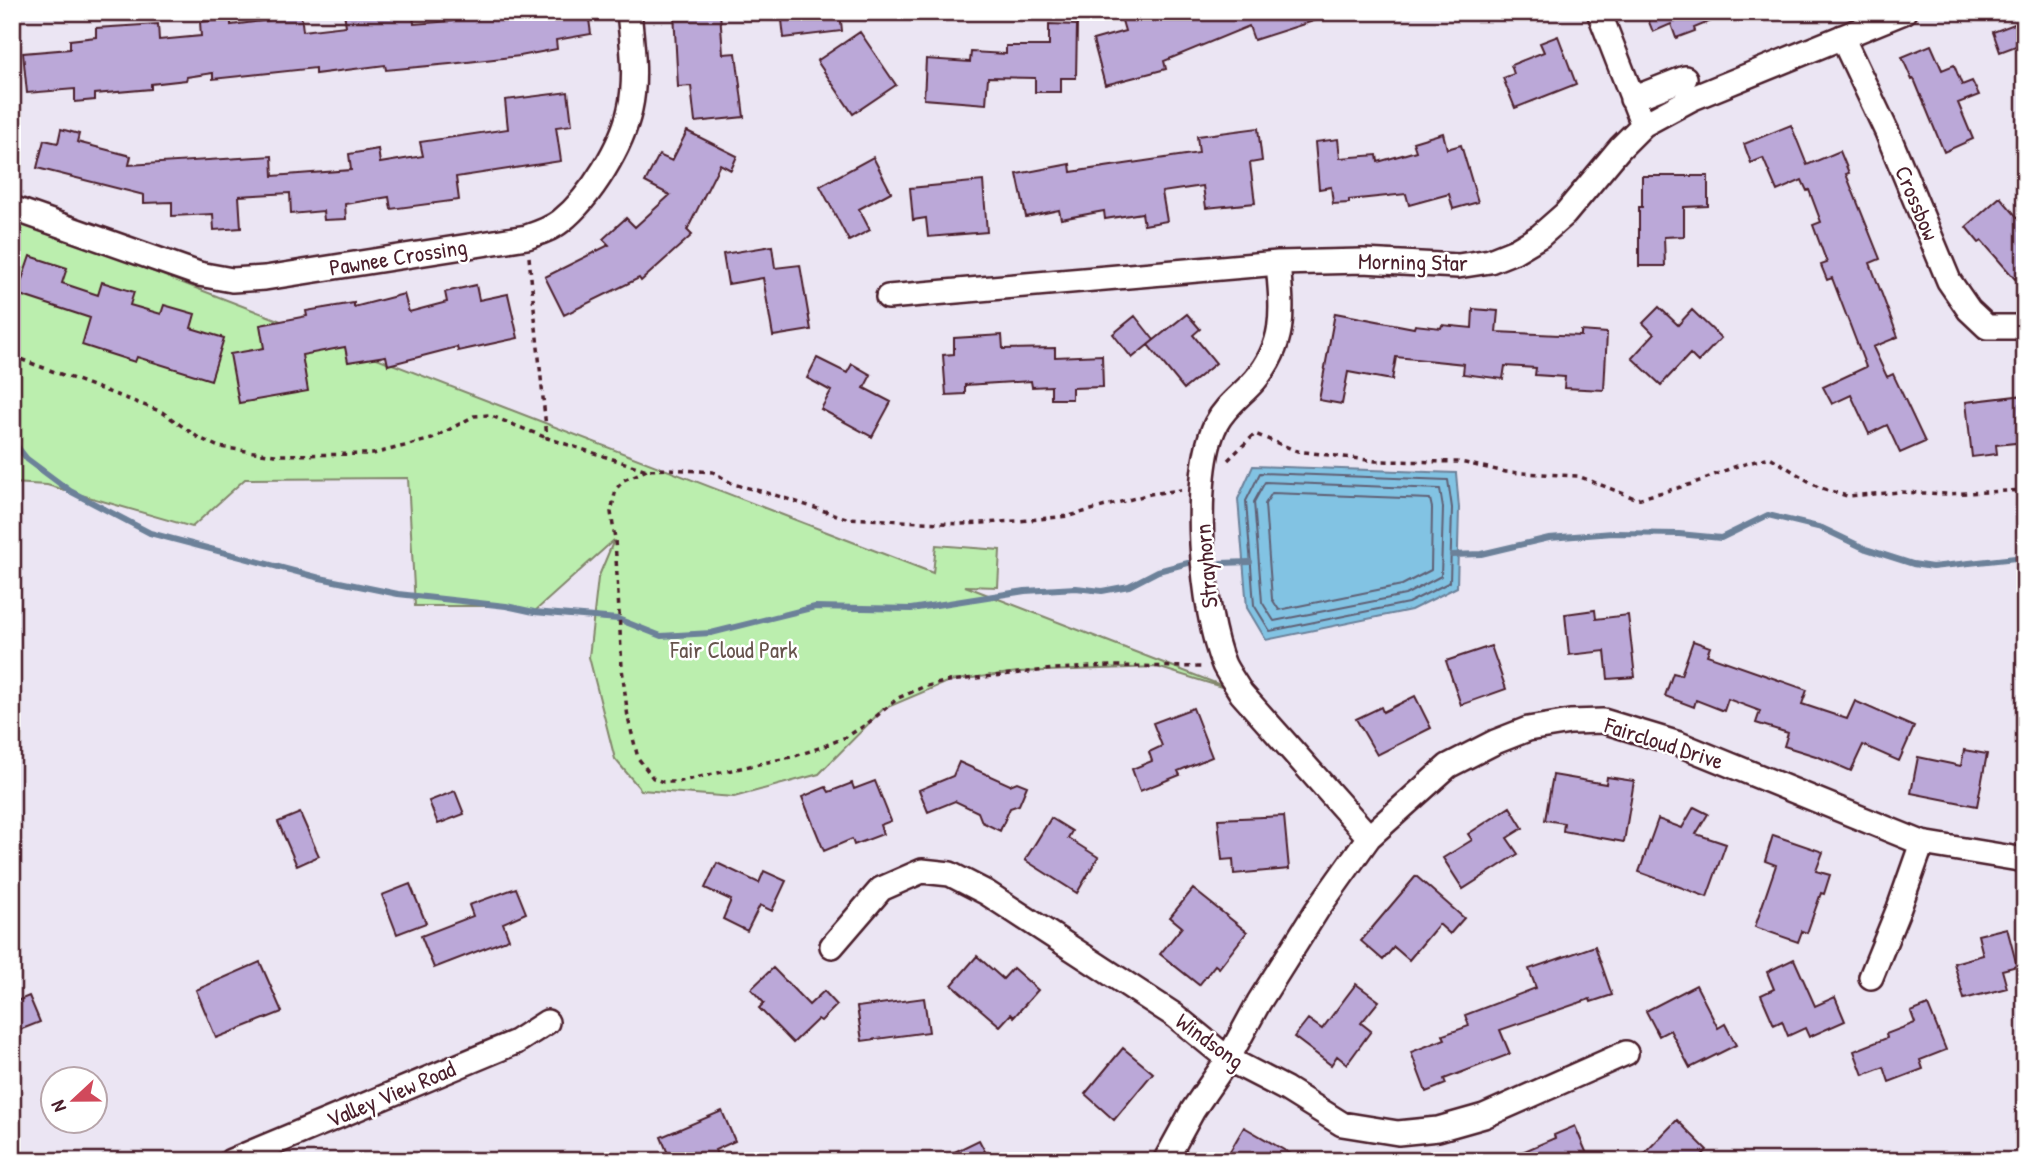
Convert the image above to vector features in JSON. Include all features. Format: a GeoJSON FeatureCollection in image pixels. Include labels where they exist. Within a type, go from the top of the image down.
{"type":"FeatureCollection","features":[{"type":"Feature","properties":{"kind":"street","name":"Pawnee Crossing"},"geometry":{"type":"LineString","coordinates":[[12,208],[199,274],[232,280],[265,278],[527,237],[554,226],[576,207],[598,178],[618,143],[631,108],[632,53],[629,12]]}},
{"type":"Feature","properties":{"kind":"street"},"geometry":{"type":"LineString","coordinates":[[1598,12],[1643,125]]}},
{"type":"Feature","properties":{"kind":"street","name":"Morning Star"},"geometry":{"type":"LineString","coordinates":[[888,297],[1278,263],[1363,261],[1458,266],[1490,261],[1532,241],[1565,214],[1620,148],[1643,125],[1693,98],[1904,12]]}},
{"type":"Feature","properties":{"kind":"street","name":"Crossbow"},"geometry":{"type":"LineString","coordinates":[[1842,37],[1887,132],[1950,281],[1969,310],[1987,327],[2025,327]]}},
{"type":"Feature","properties":{"kind":"street"},"geometry":{"type":"LineString","coordinates":[[1632,99],[1685,78]]}},
{"type":"Feature","properties":{"kind":"street","name":"Strayhorn"},"geometry":{"type":"LineString","coordinates":[[1278,263],[1282,314],[1279,338],[1265,367],[1225,409],[1205,456],[1201,488],[1202,532],[1212,628],[1225,668],[1241,693],[1369,837]]}},
{"type":"Feature","properties":{"kind":"street","name":"Faircloud Drive"},"geometry":{"type":"LineString","coordinates":[[1165,1161],[1193,1110],[1228,1059],[1259,1002],[1317,910],[1369,837],[1448,766],[1494,742],[1528,729],[1570,722],[1603,721],[1679,744],[1922,843],[2025,860]]}},
{"type":"Feature","properties":{"kind":"street"},"geometry":{"type":"LineString","coordinates":[[1871,976],[1922,843]]}},
{"type":"Feature","properties":{"kind":"street","name":"Windsong"},"geometry":{"type":"LineString","coordinates":[[832,946],[881,889],[922,870],[950,874],[987,893],[1174,1015],[1228,1059],[1286,1089],[1342,1124],[1398,1133],[1438,1129],[1484,1116],[1626,1053]]}},
{"type":"Feature","properties":{"kind":"street","name":"Valley View Road"},"geometry":{"type":"LineString","coordinates":[[231,1161],[516,1042],[547,1022]]}},
{"type":"Feature","properties":{"kind":"path"},"geometry":{"type":"LineString","coordinates":[[527,237],[547,438]]}},
{"type":"Feature","properties":{"kind":"path"},"geometry":{"type":"LineString","coordinates":[[12,356],[162,412],[199,438],[219,447],[275,455],[373,454],[432,439],[474,416],[489,415],[547,438],[648,470]]}},
{"type":"Feature","properties":{"kind":"path"},"geometry":{"type":"LineString","coordinates":[[1227,462],[1255,433],[1297,450],[1376,461],[1460,462],[1506,472],[1578,476],[1637,499],[1692,484],[1734,467],[1770,457],[1818,487],[1847,496],[1902,492],[1947,494],[2025,490]]}},
{"type":"Feature","properties":{"kind":"path"},"geometry":{"type":"LineString","coordinates":[[1201,488],[1150,494],[1069,516],[961,524],[846,518],[733,484],[713,472],[669,469],[632,474],[617,489],[611,512],[622,668],[632,740],[645,770],[653,778],[663,782],[677,782],[794,757],[846,737],[867,724],[898,698],[923,687],[949,681],[1031,671],[1111,666],[1225,668]]}},
{"type":"Feature","properties":{"kind":"green space","name":"Fair Cloud Park"},"geometry":{"type":"Polygon","coordinates":[[[12,217],[933,573],[936,545],[1000,550],[998,587],[965,586],[1241,693],[1157,667],[1018,672],[949,681],[883,709],[819,774],[734,797],[641,790],[615,759],[589,657],[598,578],[614,540],[534,612],[506,606],[415,606],[408,478],[245,479],[192,527],[47,485],[12,483],[12,217]]]}},
{"type":"Feature","properties":{"kind":"water"},"geometry":{"type":"Polygon","coordinates":[[[1253,466],[1456,473],[1459,508],[1457,587],[1411,610],[1266,640],[1247,608],[1238,499],[1253,466]]]}},
{"type":"Feature","properties":{"kind":"building"},"geometry":{"type":"Polygon","coordinates":[[[344,12],[413,12],[414,24],[451,21],[451,17],[485,12],[588,12],[591,34],[556,40],[557,49],[450,64],[386,70],[385,65],[315,74],[315,68],[213,79],[213,73],[187,77],[186,80],[151,84],[151,89],[95,94],[95,100],[75,102],[75,89],[27,93],[23,53],[70,49],[70,40],[96,37],[96,28],[158,24],[159,40],[201,36],[200,22],[231,19],[231,25],[301,14],[303,31],[346,26],[344,12]]]}},
{"type":"Feature","properties":{"kind":"building"},"geometry":{"type":"Polygon","coordinates":[[[674,12],[720,12],[723,54],[736,53],[744,117],[695,122],[691,86],[678,87],[674,12]]]}},
{"type":"Feature","properties":{"kind":"building"},"geometry":{"type":"Polygon","coordinates":[[[795,12],[840,12],[842,31],[784,38],[782,20],[796,19],[795,12]]]}},
{"type":"Feature","properties":{"kind":"building"},"geometry":{"type":"Polygon","coordinates":[[[1151,12],[1153,20],[1171,12],[1331,12],[1332,15],[1254,40],[1249,26],[1164,61],[1166,69],[1105,85],[1093,40],[1125,31],[1121,17],[1151,12]]]}},
{"type":"Feature","properties":{"kind":"building"},"geometry":{"type":"Polygon","coordinates":[[[1645,12],[1731,13],[1676,38],[1671,24],[1653,32],[1645,12]]]}},
{"type":"Feature","properties":{"kind":"building"},"geometry":{"type":"Polygon","coordinates":[[[2017,23],[2024,43],[2000,52],[1993,32],[2017,23]]]}},
{"type":"Feature","properties":{"kind":"building"},"geometry":{"type":"Polygon","coordinates":[[[1049,24],[1077,25],[1076,78],[1061,78],[1061,92],[1035,92],[1035,78],[988,77],[986,104],[924,99],[926,59],[970,62],[971,52],[1006,54],[1006,46],[1049,46],[1049,24]]]}},
{"type":"Feature","properties":{"kind":"building"},"geometry":{"type":"Polygon","coordinates":[[[860,32],[896,85],[853,114],[817,61],[860,32]]]}},
{"type":"Feature","properties":{"kind":"building"},"geometry":{"type":"Polygon","coordinates":[[[1558,36],[1576,84],[1515,108],[1503,78],[1514,74],[1511,65],[1544,52],[1540,43],[1558,36]]]}},
{"type":"Feature","properties":{"kind":"building"},"geometry":{"type":"Polygon","coordinates":[[[1931,45],[1942,70],[1954,65],[1962,85],[1972,81],[1979,95],[1958,103],[1973,139],[1944,152],[1902,57],[1931,45]]]}},
{"type":"Feature","properties":{"kind":"building"},"geometry":{"type":"Polygon","coordinates":[[[568,92],[572,125],[556,127],[561,161],[456,177],[459,200],[391,209],[389,197],[345,204],[346,219],[324,220],[323,211],[291,214],[290,193],[239,196],[241,228],[214,230],[213,214],[172,216],[172,202],[144,203],[144,195],[37,168],[44,140],[58,143],[61,129],[79,134],[77,142],[131,156],[129,165],[272,156],[273,176],[351,170],[349,154],[378,149],[380,163],[423,156],[420,142],[508,129],[505,100],[568,92]]]}},
{"type":"Feature","properties":{"kind":"building"},"geometry":{"type":"Polygon","coordinates":[[[1791,125],[1807,165],[1840,151],[1849,173],[1846,174],[1880,259],[1870,263],[1898,337],[1873,347],[1887,377],[1893,374],[1925,442],[1900,453],[1887,425],[1869,434],[1851,395],[1832,404],[1823,387],[1866,367],[1832,278],[1827,280],[1821,265],[1827,263],[1813,225],[1821,222],[1809,190],[1807,191],[1802,180],[1777,191],[1763,158],[1751,163],[1744,144],[1791,125]]]}},
{"type":"Feature","properties":{"kind":"building"},"geometry":{"type":"Polygon","coordinates":[[[1258,128],[1262,161],[1250,163],[1255,203],[1206,208],[1203,186],[1162,192],[1167,221],[1144,225],[1142,213],[1105,219],[1104,211],[1061,219],[1059,210],[1026,217],[1017,174],[1070,164],[1071,172],[1199,153],[1197,136],[1258,128]]]}},
{"type":"Feature","properties":{"kind":"building"},"geometry":{"type":"Polygon","coordinates":[[[687,131],[737,156],[731,170],[720,164],[687,230],[692,235],[641,281],[639,278],[564,315],[545,277],[609,245],[603,239],[626,218],[635,227],[670,195],[645,182],[659,155],[672,161],[687,131]]]}},
{"type":"Feature","properties":{"kind":"building"},"geometry":{"type":"Polygon","coordinates":[[[1443,133],[1447,149],[1461,145],[1478,202],[1453,209],[1449,194],[1409,205],[1406,194],[1333,204],[1331,187],[1319,189],[1315,142],[1338,139],[1340,158],[1377,155],[1378,162],[1416,151],[1413,142],[1443,133]]]}},
{"type":"Feature","properties":{"kind":"building"},"geometry":{"type":"Polygon","coordinates":[[[873,157],[891,192],[859,209],[870,230],[849,241],[820,186],[873,157]]]}},
{"type":"Feature","properties":{"kind":"building"},"geometry":{"type":"Polygon","coordinates":[[[1642,176],[1708,176],[1708,206],[1684,207],[1684,236],[1664,237],[1665,266],[1639,266],[1642,176]]]}},
{"type":"Feature","properties":{"kind":"building"},"geometry":{"type":"Polygon","coordinates":[[[983,181],[987,232],[928,237],[926,218],[913,220],[910,188],[983,181]]]}},
{"type":"Feature","properties":{"kind":"building"},"geometry":{"type":"Polygon","coordinates":[[[2000,197],[2025,226],[2025,270],[2015,279],[1966,227],[2000,197]]]}},
{"type":"Feature","properties":{"kind":"building"},"geometry":{"type":"Polygon","coordinates":[[[772,246],[775,268],[800,265],[811,330],[773,336],[763,278],[728,284],[723,254],[772,246]]]}},
{"type":"Feature","properties":{"kind":"building"},"geometry":{"type":"Polygon","coordinates":[[[30,256],[67,268],[62,283],[98,295],[102,282],[134,292],[130,305],[161,314],[164,305],[195,314],[191,328],[224,338],[211,380],[137,357],[135,362],[82,345],[90,318],[17,294],[30,256]]]}},
{"type":"Feature","properties":{"kind":"building"},"geometry":{"type":"Polygon","coordinates":[[[476,285],[479,300],[508,294],[518,338],[458,351],[457,347],[388,365],[386,356],[348,362],[345,347],[302,355],[308,391],[239,403],[230,354],[264,348],[260,325],[307,316],[306,311],[354,303],[354,307],[404,294],[409,312],[447,302],[445,292],[476,285]]]}},
{"type":"Feature","properties":{"kind":"building"},"geometry":{"type":"Polygon","coordinates":[[[1659,307],[1678,325],[1692,310],[1721,338],[1698,362],[1690,354],[1661,385],[1632,358],[1654,334],[1643,323],[1659,307]]]}},
{"type":"Feature","properties":{"kind":"building"},"geometry":{"type":"Polygon","coordinates":[[[1473,309],[1498,311],[1496,332],[1581,336],[1581,331],[1607,333],[1604,390],[1564,388],[1565,377],[1535,375],[1536,368],[1505,366],[1503,379],[1463,374],[1464,364],[1396,357],[1392,380],[1348,372],[1342,404],[1319,400],[1335,313],[1414,328],[1415,325],[1441,328],[1442,325],[1472,328],[1473,309]]]}},
{"type":"Feature","properties":{"kind":"building"},"geometry":{"type":"Polygon","coordinates":[[[1187,314],[1200,329],[1193,335],[1216,363],[1184,389],[1148,345],[1187,314]]]}},
{"type":"Feature","properties":{"kind":"building"},"geometry":{"type":"Polygon","coordinates":[[[1135,316],[1154,340],[1132,358],[1113,334],[1135,316]]]}},
{"type":"Feature","properties":{"kind":"building"},"geometry":{"type":"Polygon","coordinates":[[[1002,335],[1003,349],[1055,348],[1055,357],[1102,355],[1103,387],[1072,388],[1072,399],[1051,399],[1051,386],[1032,387],[1031,381],[965,385],[965,394],[946,395],[943,355],[954,354],[954,338],[1002,335]]]}},
{"type":"Feature","properties":{"kind":"building"},"geometry":{"type":"Polygon","coordinates":[[[817,358],[847,373],[852,364],[871,375],[864,388],[891,402],[872,437],[821,409],[831,391],[807,378],[817,358]]]}},
{"type":"Feature","properties":{"kind":"building"},"geometry":{"type":"Polygon","coordinates":[[[2025,395],[2025,442],[1996,445],[1997,454],[1972,457],[1966,402],[2025,395]]]}},
{"type":"Feature","properties":{"kind":"building"},"geometry":{"type":"Polygon","coordinates":[[[1595,610],[1596,619],[1628,615],[1635,677],[1608,679],[1605,651],[1569,655],[1565,614],[1595,610]]]}},
{"type":"Feature","properties":{"kind":"building"},"geometry":{"type":"Polygon","coordinates":[[[1693,641],[1710,647],[1707,655],[1807,690],[1802,704],[1847,719],[1855,701],[1914,727],[1899,761],[1863,745],[1851,771],[1784,746],[1788,733],[1756,723],[1760,711],[1728,699],[1724,711],[1696,700],[1694,707],[1665,696],[1673,673],[1681,675],[1693,641]]]}},
{"type":"Feature","properties":{"kind":"building"},"geometry":{"type":"Polygon","coordinates":[[[1491,646],[1506,689],[1461,705],[1446,661],[1491,646]]]}},
{"type":"Feature","properties":{"kind":"building"},"geometry":{"type":"Polygon","coordinates":[[[1415,696],[1431,728],[1377,755],[1356,719],[1381,707],[1383,712],[1415,696]]]}},
{"type":"Feature","properties":{"kind":"building"},"geometry":{"type":"Polygon","coordinates":[[[1193,708],[1212,757],[1178,771],[1180,775],[1140,791],[1132,769],[1152,761],[1149,752],[1162,746],[1153,723],[1193,708]]]}},
{"type":"Feature","properties":{"kind":"building"},"geometry":{"type":"Polygon","coordinates":[[[1964,750],[1987,754],[1977,806],[1911,793],[1918,757],[1961,766],[1964,750]]]}},
{"type":"Feature","properties":{"kind":"building"},"geometry":{"type":"Polygon","coordinates":[[[959,762],[1010,785],[1017,782],[1027,786],[1019,805],[1010,808],[1000,831],[982,822],[978,812],[955,801],[928,812],[919,790],[953,776],[959,762]]]}},
{"type":"Feature","properties":{"kind":"building"},"geometry":{"type":"Polygon","coordinates":[[[1553,775],[1606,784],[1607,777],[1634,781],[1624,842],[1563,831],[1564,823],[1545,820],[1553,775]]]}},
{"type":"Feature","properties":{"kind":"building"},"geometry":{"type":"Polygon","coordinates":[[[875,781],[891,821],[880,825],[883,834],[854,845],[852,839],[824,851],[802,797],[826,787],[829,792],[852,783],[854,789],[875,781]]]}},
{"type":"Feature","properties":{"kind":"building"},"geometry":{"type":"Polygon","coordinates":[[[455,791],[464,814],[438,824],[429,801],[455,791]]]}},
{"type":"Feature","properties":{"kind":"building"},"geometry":{"type":"Polygon","coordinates":[[[1510,807],[1523,828],[1507,838],[1518,854],[1463,889],[1443,858],[1472,840],[1468,834],[1510,807]]]}},
{"type":"Feature","properties":{"kind":"building"},"geometry":{"type":"Polygon","coordinates":[[[1694,807],[1708,814],[1696,834],[1726,844],[1707,897],[1639,872],[1658,819],[1682,828],[1694,807]]]}},
{"type":"Feature","properties":{"kind":"building"},"geometry":{"type":"Polygon","coordinates":[[[300,813],[319,856],[297,866],[278,822],[300,813]]]}},
{"type":"Feature","properties":{"kind":"building"},"geometry":{"type":"Polygon","coordinates":[[[1284,816],[1289,869],[1234,874],[1233,859],[1222,860],[1218,819],[1284,816]]]}},
{"type":"Feature","properties":{"kind":"building"},"geometry":{"type":"Polygon","coordinates":[[[1051,818],[1072,831],[1068,838],[1098,857],[1077,893],[1025,860],[1051,818]]]}},
{"type":"Feature","properties":{"kind":"building"},"geometry":{"type":"Polygon","coordinates":[[[1773,835],[1823,852],[1816,871],[1830,875],[1807,933],[1802,931],[1798,942],[1755,927],[1776,865],[1765,861],[1773,835]]]}},
{"type":"Feature","properties":{"kind":"building"},"geometry":{"type":"Polygon","coordinates":[[[717,863],[759,883],[764,871],[786,881],[772,911],[760,905],[747,931],[723,919],[731,900],[705,888],[717,863]]]}},
{"type":"Feature","properties":{"kind":"building"},"geometry":{"type":"Polygon","coordinates":[[[1416,876],[1464,918],[1450,934],[1439,924],[1409,960],[1394,947],[1383,960],[1361,941],[1416,876]]]}},
{"type":"Feature","properties":{"kind":"building"},"geometry":{"type":"Polygon","coordinates":[[[410,884],[426,923],[397,934],[382,895],[410,884]]]}},
{"type":"Feature","properties":{"kind":"building"},"geometry":{"type":"Polygon","coordinates":[[[516,888],[526,913],[503,923],[509,939],[434,968],[421,936],[473,916],[469,905],[516,888]]]}},
{"type":"Feature","properties":{"kind":"building"},"geometry":{"type":"Polygon","coordinates":[[[1193,889],[1247,932],[1219,968],[1215,965],[1199,985],[1160,954],[1182,927],[1170,917],[1193,889]]]}},
{"type":"Feature","properties":{"kind":"building"},"geometry":{"type":"Polygon","coordinates":[[[2007,928],[2017,966],[2002,970],[2007,988],[1964,999],[1954,963],[1983,955],[1978,935],[2007,928]]]}},
{"type":"Feature","properties":{"kind":"building"},"geometry":{"type":"Polygon","coordinates":[[[1595,946],[1612,995],[1591,1002],[1590,999],[1500,1030],[1510,1054],[1444,1079],[1446,1084],[1426,1092],[1411,1052],[1445,1039],[1443,1035],[1469,1026],[1465,1015],[1536,988],[1529,969],[1595,946]]]}},
{"type":"Feature","properties":{"kind":"building"},"geometry":{"type":"Polygon","coordinates":[[[977,956],[1003,979],[1013,968],[1038,990],[1014,1017],[1011,1014],[1000,1026],[952,985],[977,956]]]}},
{"type":"Feature","properties":{"kind":"building"},"geometry":{"type":"Polygon","coordinates":[[[1794,959],[1815,1006],[1835,997],[1845,1021],[1809,1037],[1805,1028],[1788,1036],[1782,1021],[1774,1025],[1761,995],[1774,989],[1767,972],[1794,959]]]}},
{"type":"Feature","properties":{"kind":"building"},"geometry":{"type":"Polygon","coordinates":[[[260,962],[282,1012],[216,1038],[196,990],[260,962]]]}},
{"type":"Feature","properties":{"kind":"building"},"geometry":{"type":"Polygon","coordinates":[[[773,968],[809,1005],[824,991],[837,1005],[793,1043],[759,1008],[764,1003],[751,989],[773,968]]]}},
{"type":"Feature","properties":{"kind":"building"},"geometry":{"type":"Polygon","coordinates":[[[1356,984],[1379,1001],[1361,1023],[1371,1031],[1347,1064],[1337,1056],[1331,1065],[1294,1037],[1308,1019],[1322,1029],[1356,984]]]}},
{"type":"Feature","properties":{"kind":"building"},"geometry":{"type":"Polygon","coordinates":[[[1696,985],[1718,1028],[1725,1024],[1736,1045],[1690,1068],[1670,1030],[1659,1036],[1646,1011],[1696,985]]]}},
{"type":"Feature","properties":{"kind":"building"},"geometry":{"type":"Polygon","coordinates":[[[29,996],[40,1022],[12,1033],[12,1003],[29,996]]]}},
{"type":"Feature","properties":{"kind":"building"},"geometry":{"type":"Polygon","coordinates":[[[924,998],[929,1032],[862,1041],[857,1007],[924,998]]]}},
{"type":"Feature","properties":{"kind":"building"},"geometry":{"type":"Polygon","coordinates":[[[1928,1005],[1946,1050],[1920,1060],[1923,1069],[1889,1082],[1884,1067],[1863,1075],[1854,1051],[1887,1038],[1886,1034],[1915,1023],[1911,1012],[1928,1005]]]}},
{"type":"Feature","properties":{"kind":"building"},"geometry":{"type":"Polygon","coordinates":[[[1123,1048],[1153,1073],[1114,1120],[1085,1094],[1123,1048]]]}},
{"type":"Feature","properties":{"kind":"building"},"geometry":{"type":"Polygon","coordinates":[[[722,1111],[735,1141],[715,1150],[720,1161],[671,1161],[661,1137],[722,1111]]]}},
{"type":"Feature","properties":{"kind":"building"},"geometry":{"type":"Polygon","coordinates":[[[1677,1120],[1707,1150],[1697,1161],[1637,1161],[1677,1120]]]}},
{"type":"Feature","properties":{"kind":"building"},"geometry":{"type":"Polygon","coordinates":[[[1575,1126],[1590,1161],[1501,1161],[1555,1138],[1554,1135],[1575,1126]]]}},
{"type":"Feature","properties":{"kind":"building"},"geometry":{"type":"Polygon","coordinates":[[[1244,1127],[1303,1161],[1243,1161],[1229,1153],[1244,1127]]]}},
{"type":"Feature","properties":{"kind":"building"},"geometry":{"type":"Polygon","coordinates":[[[979,1140],[990,1161],[936,1161],[979,1140]]]}},
{"type":"Feature","properties":{"kind":"waterway"},"geometry":{"type":"LineString","coordinates":[[12,440],[27,459],[70,491],[150,533],[320,578],[398,594],[506,606],[534,612],[618,619],[661,636],[711,633],[815,607],[911,609],[1025,591],[1076,588],[1102,591],[1129,586],[1158,571],[1188,563]]}},
{"type":"Feature","properties":{"kind":"waterway"},"geometry":{"type":"LineString","coordinates":[[1452,555],[1481,554],[1549,538],[1613,533],[1721,538],[1768,515],[1822,528],[1866,549],[1913,564],[1932,567],[2025,557]]}},
{"type":"Feature","properties":{"kind":"waterway"},"geometry":{"type":"LineString","coordinates":[[1221,563],[1250,562]]}}]}
